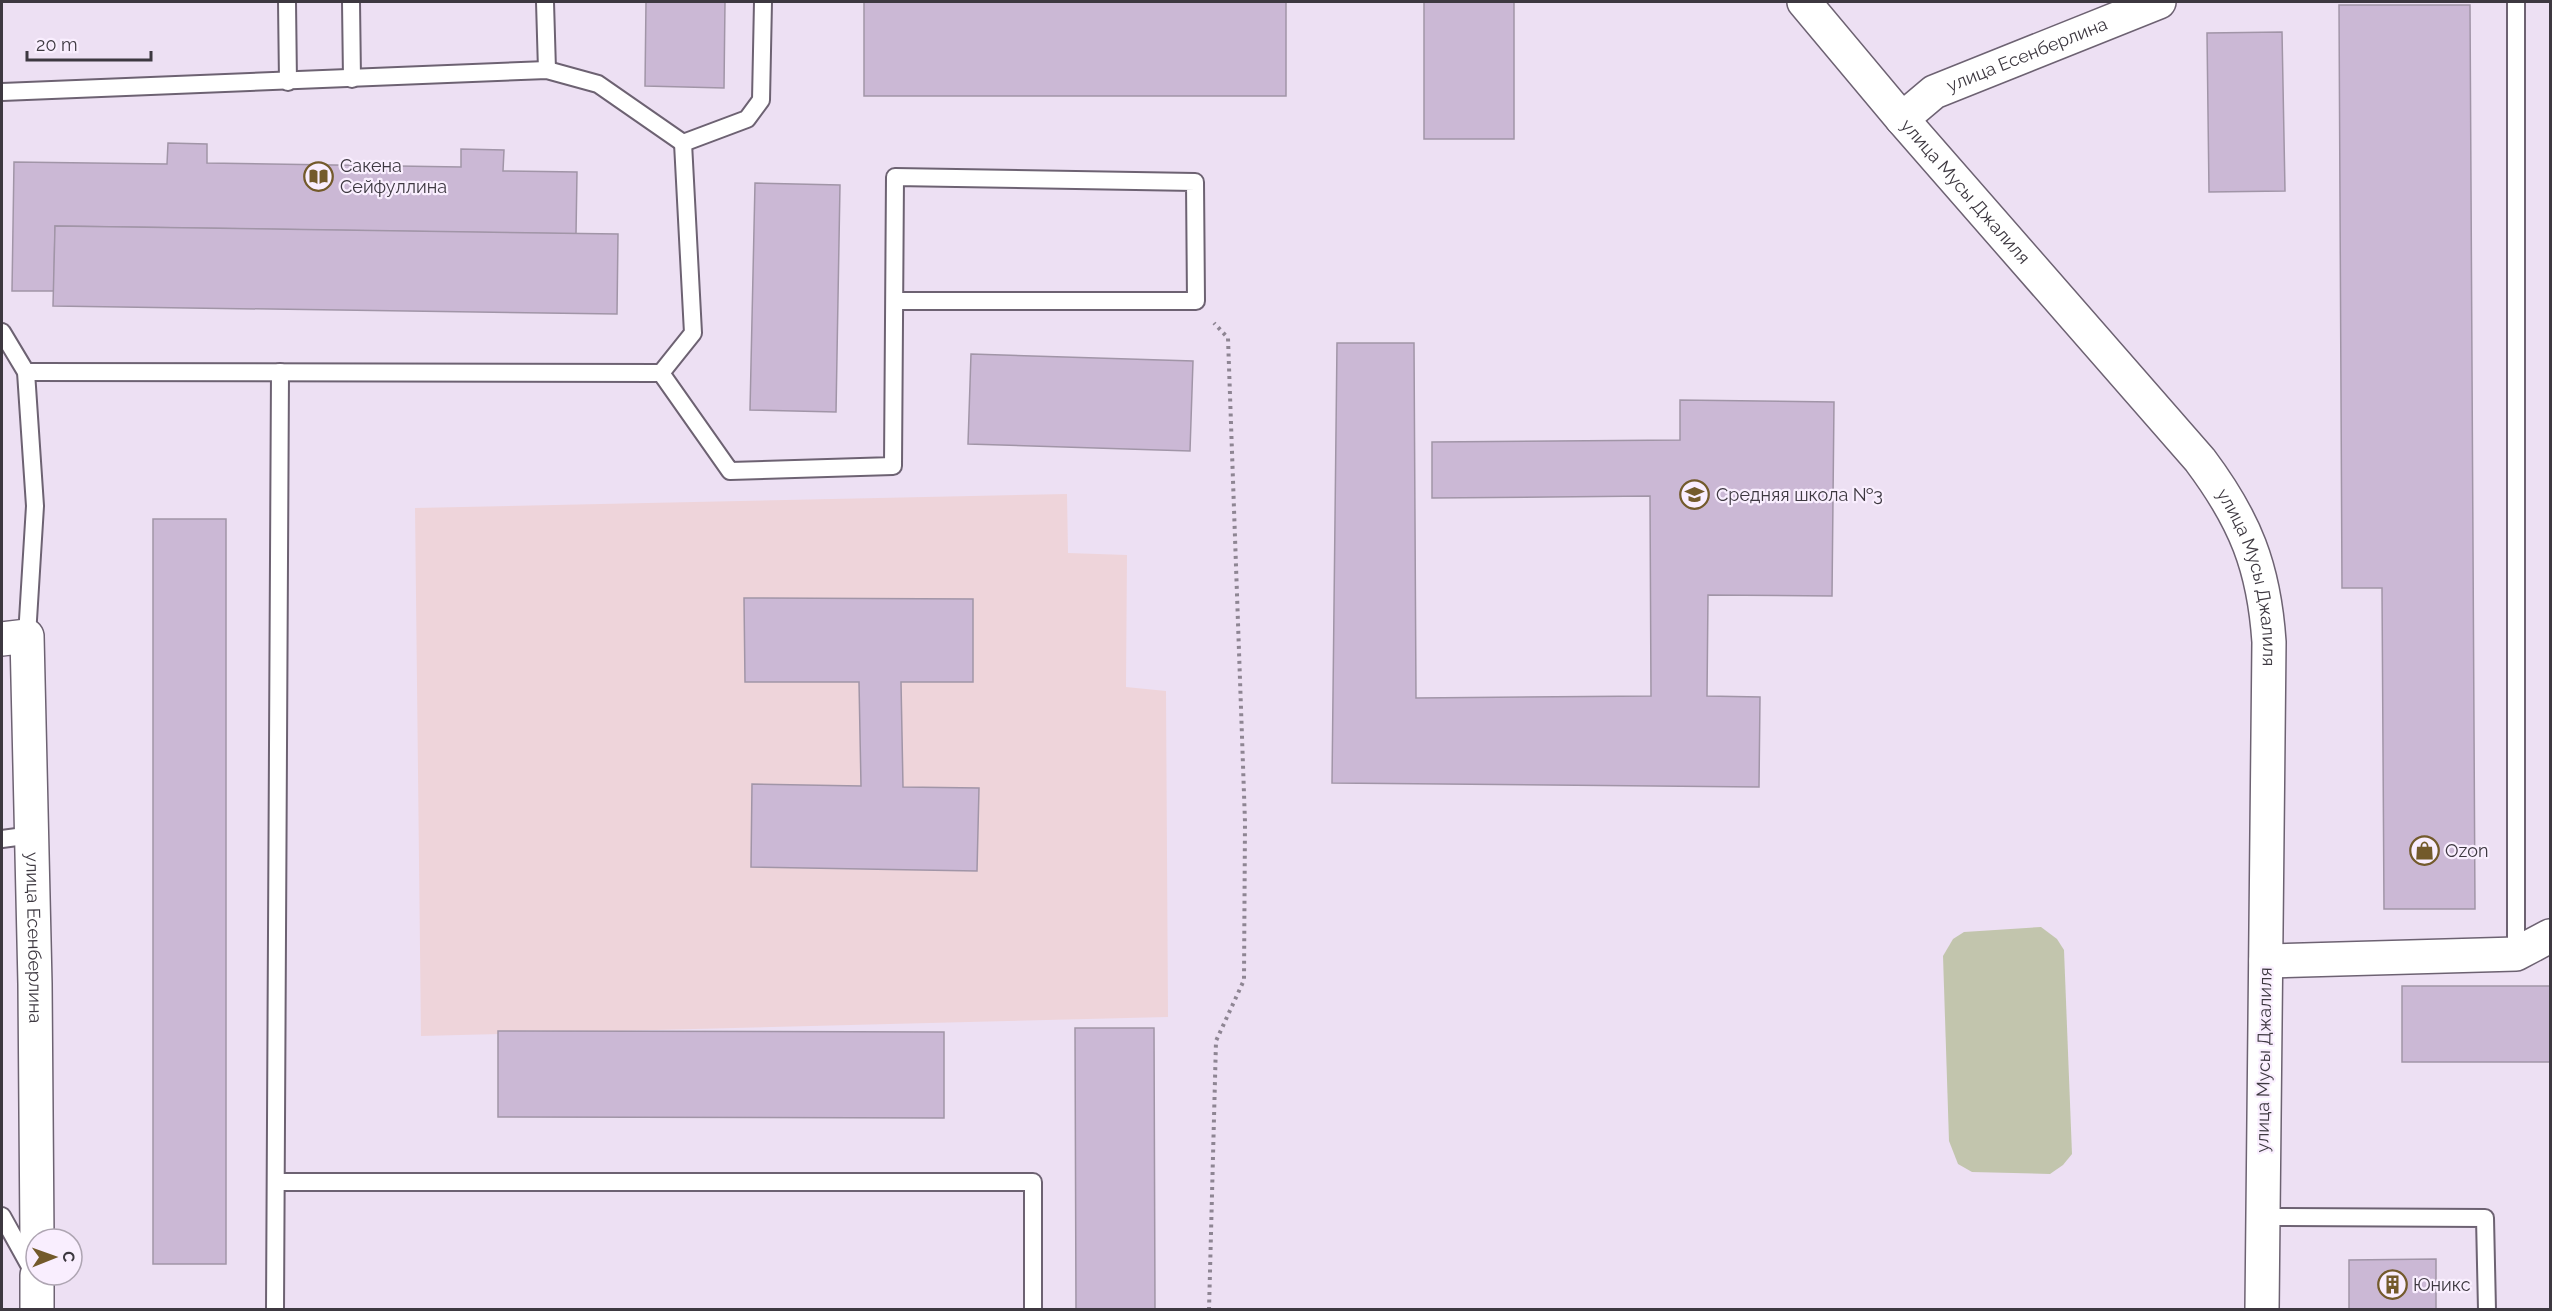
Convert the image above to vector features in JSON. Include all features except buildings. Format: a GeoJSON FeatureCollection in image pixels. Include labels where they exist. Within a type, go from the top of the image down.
{"type":"FeatureCollection","features":[{"type":"Feature","properties":{"kind":"street","name":"улица Мусы Джалиля"},"geometry":{"type":"LineString","coordinates":[[1804,2],[1902,119],[2200,460],[2224,493],[2244,530],[2255,560],[2263,590],[2269,642],[2262,1310]]}},
{"type":"Feature","properties":{"kind":"street","name":"улица Есенберлина"},"geometry":{"type":"LineString","coordinates":[[1902,119],[1934,92],[2159,2]]}},
{"type":"Feature","properties":{"kind":"street","name":"улица Есенберлина"},"geometry":{"type":"LineString","coordinates":[[14,638],[17,837],[36,1227]]}},
{"type":"Feature","properties":{"kind":"street"},"geometry":{"type":"LineString","coordinates":[[2266,961],[2516,954],[2550,936]]}},
{"type":"Feature","properties":{"kind":"lane"},"geometry":{"type":"LineString","coordinates":[[287,2],[288,82]]}},
{"type":"Feature","properties":{"kind":"lane"},"geometry":{"type":"LineString","coordinates":[[351,2],[352,79]]}},
{"type":"Feature","properties":{"kind":"lane"},"geometry":{"type":"LineString","coordinates":[[545,2],[547,70]]}},
{"type":"Feature","properties":{"kind":"lane"},"geometry":{"type":"LineString","coordinates":[[683,143],[747,119],[761,100],[763,2]]}},
{"type":"Feature","properties":{"kind":"lane"},"geometry":{"type":"LineString","coordinates":[[2516,2],[2516,954]]}},
{"type":"Feature","properties":{"kind":"lane"},"geometry":{"type":"LineString","coordinates":[[2,92],[547,70],[598,84],[683,143]]}},
{"type":"Feature","properties":{"kind":"lane"},"geometry":{"type":"LineString","coordinates":[[661,373],[693,333],[683,143]]}},
{"type":"Feature","properties":{"kind":"lane"},"geometry":{"type":"LineString","coordinates":[[661,373],[730,471],[893,466],[895,177],[1195,182],[1196,301],[895,301]]}},
{"type":"Feature","properties":{"kind":"lane"},"geometry":{"type":"LineString","coordinates":[[2,332],[26,372],[35,506],[14,638]]}},
{"type":"Feature","properties":{"kind":"lane"},"geometry":{"type":"LineString","coordinates":[[26,372],[661,373]]}},
{"type":"Feature","properties":{"kind":"lane"},"geometry":{"type":"LineString","coordinates":[[275,1310],[280,372]]}},
{"type":"Feature","properties":{"kind":"lane"},"geometry":{"type":"LineString","coordinates":[[276,1182],[1033,1182],[1033,1310]]}},
{"type":"Feature","properties":{"kind":"lane"},"geometry":{"type":"LineString","coordinates":[[2,1216],[37,1288]]}},
{"type":"Feature","properties":{"kind":"lane"},"geometry":{"type":"LineString","coordinates":[[2262,1217],[2485,1218],[2487,1310]]}},
{"type":"Feature","properties":{"kind":"path"},"geometry":{"type":"LineString","coordinates":[[1196,301],[1228,338],[1245,822],[1244,980],[1216,1041],[1209,1310]]}},
{"type":"Feature","properties":{"kind":"shaded area"},"geometry":{"type":"Polygon","coordinates":[[[1067,494],[1068,553],[1127,555],[1126,687],[1166,691],[1168,1017],[421,1036],[415,508],[1067,494]]]}},
{"type":"Feature","properties":{"kind":"green space"},"geometry":{"type":"Polygon","coordinates":[[[2041,927],[2057,939],[2064,950],[2072,1154],[2063,1165],[2050,1174],[1972,1172],[1958,1164],[1949,1141],[1943,956],[1953,939],[1964,932],[2041,927]]]}},
{"type":"Feature","properties":{"kind":"place","name":"Сакена Сейфуллина"},"geometry":{"type":"Point","coordinates":[319,176]}},
{"type":"Feature","properties":{"kind":"place","name":"Средняя школа №3"},"geometry":{"type":"Point","coordinates":[1695,495]}},
{"type":"Feature","properties":{"kind":"place","name":"Ozon"},"geometry":{"type":"Point","coordinates":[2424,851]}},
{"type":"Feature","properties":{"kind":"place","name":"Юникс"},"geometry":{"type":"Point","coordinates":[2392,1285]}}]}
